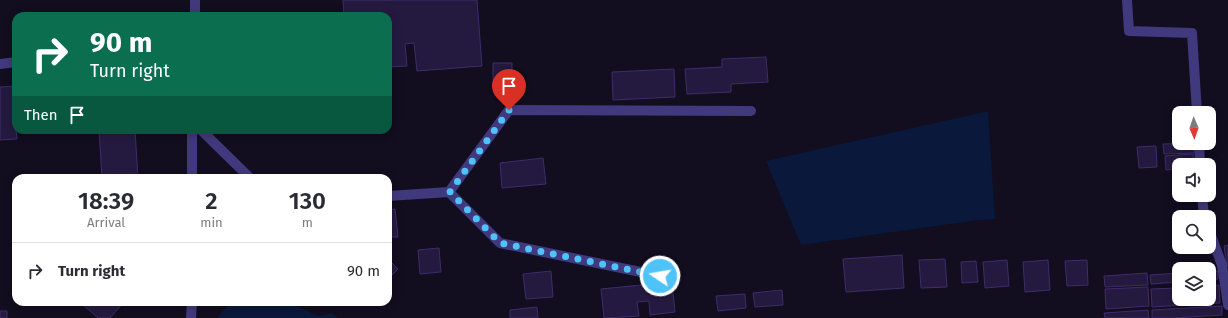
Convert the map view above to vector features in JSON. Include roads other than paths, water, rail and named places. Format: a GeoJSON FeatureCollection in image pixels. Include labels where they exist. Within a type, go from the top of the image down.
{"type":"FeatureCollection","features":[{"type":"Feature","properties":{"kind":"street"},"geometry":{"type":"LineString","coordinates":[[195,0],[195,12]]}},
{"type":"Feature","properties":{"kind":"street"},"geometry":{"type":"LineString","coordinates":[[1127,0],[1129,31],[1192,33],[1197,106]]}},
{"type":"Feature","properties":{"kind":"street"},"geometry":{"type":"LineString","coordinates":[[0,64],[12,62]]}},
{"type":"Feature","properties":{"kind":"street"},"geometry":{"type":"LineString","coordinates":[[450,192],[509,110],[751,111]]}},
{"type":"Feature","properties":{"kind":"street"},"geometry":{"type":"LineString","coordinates":[[192,134],[192,174]]}},
{"type":"Feature","properties":{"kind":"street"},"geometry":{"type":"LineString","coordinates":[[205,134],[246,174]]}},
{"type":"Feature","properties":{"kind":"street"},"geometry":{"type":"LineString","coordinates":[[392,196],[450,192],[500,243],[660,276]]}},
{"type":"Feature","properties":{"kind":"street"},"geometry":{"type":"LineString","coordinates":[[1216,249],[1222,265],[1228,305]]}},
{"type":"Feature","properties":{"kind":"street"},"geometry":{"type":"LineString","coordinates":[[191,318],[193,306]]}},
{"type":"Feature","properties":{"kind":"water"},"geometry":{"type":"Polygon","coordinates":[[[988,111],[995,219],[801,245],[766,161],[988,111]]]}},
{"type":"Feature","properties":{"kind":"water"},"geometry":{"type":"Polygon","coordinates":[[[228,306],[297,306],[318,316],[332,313],[338,318],[217,318],[228,306]]]}}]}
